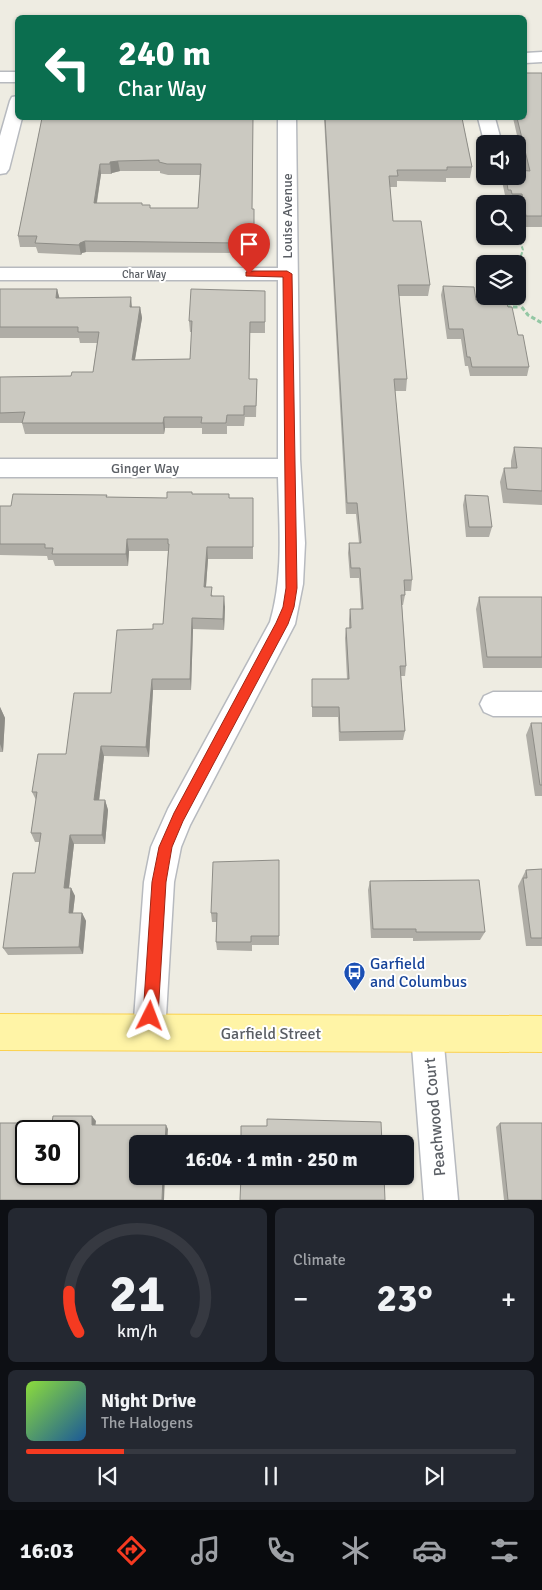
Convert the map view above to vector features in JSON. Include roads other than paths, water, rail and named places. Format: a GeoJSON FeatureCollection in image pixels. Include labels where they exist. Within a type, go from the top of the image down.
{"type":"FeatureCollection","features":[{"type":"Feature","properties":{"kind":"main road","name":"Garfield Street"},"geometry":{"type":"LineString","coordinates":[[0,1032],[542,1034]]}},
{"type":"Feature","properties":{"kind":"street"},"geometry":{"type":"LineString","coordinates":[[527,58],[542,57]]}},
{"type":"Feature","properties":{"kind":"street"},"geometry":{"type":"LineString","coordinates":[[0,76],[15,76]]}},
{"type":"Feature","properties":{"kind":"street"},"geometry":{"type":"LineString","coordinates":[[0,169],[15,113]]}},
{"type":"Feature","properties":{"kind":"street","name":"Louise Avenue"},"geometry":{"type":"LineString","coordinates":[[149,1033],[159,882],[166,847],[178,818],[282,624],[288,607],[292,557],[289,468],[287,120]]}},
{"type":"Feature","properties":{"kind":"street"},"geometry":{"type":"LineString","coordinates":[[487,120],[491,135]]}},
{"type":"Feature","properties":{"kind":"street","name":"Char Way"},"geometry":{"type":"LineString","coordinates":[[0,274],[287,274]]}},
{"type":"Feature","properties":{"kind":"street","name":"Ginger Way"},"geometry":{"type":"LineString","coordinates":[[0,468],[289,468]]}},
{"type":"Feature","properties":{"kind":"street"},"geometry":{"type":"LineString","coordinates":[[493,704],[542,704]]}},
{"type":"Feature","properties":{"kind":"street","name":"Peachwood Court"},"geometry":{"type":"LineString","coordinates":[[427,1034],[440,1200]]}},
{"type":"Feature","properties":{"kind":"place","name":"Garfield and Columbus"},"geometry":{"type":"Point","coordinates":[354,991]}}]}
